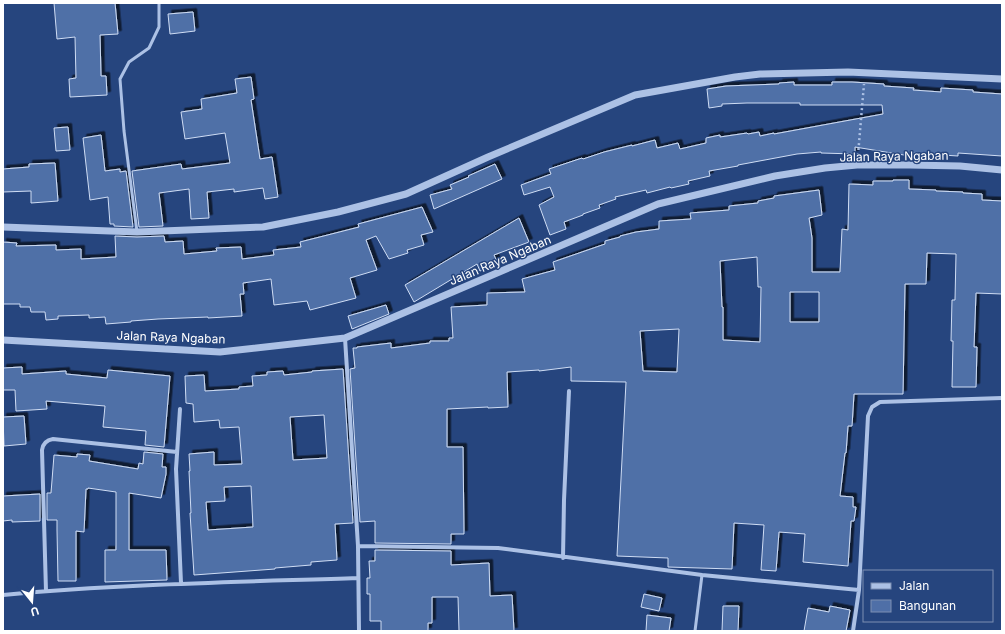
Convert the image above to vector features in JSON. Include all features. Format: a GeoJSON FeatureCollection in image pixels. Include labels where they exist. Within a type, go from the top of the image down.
{"type":"FeatureCollection","features":[{"type":"Feature","properties":{"kind":"street"},"geometry":{"type":"LineString","coordinates":[[3,227],[137,232],[263,227],[338,212],[406,194],[488,157],[635,95],[734,77],[760,74],[848,72],[1002,79]]}},
{"type":"Feature","properties":{"kind":"street","name":"Jalan Raya Ngaban"},"geometry":{"type":"LineString","coordinates":[[3,340],[220,352],[345,338],[658,204],[775,176],[825,168],[857,165],[924,165],[960,166],[1002,170]]}},
{"type":"Feature","properties":{"kind":"street"},"geometry":{"type":"LineString","coordinates":[[345,338],[358,546],[359,631]]}},
{"type":"Feature","properties":{"kind":"street"},"geometry":{"type":"LineString","coordinates":[[563,558],[569,391]]}},
{"type":"Feature","properties":{"kind":"street"},"geometry":{"type":"LineString","coordinates":[[853,631],[859,590],[868,416],[872,407],[880,402],[1002,398]]}},
{"type":"Feature","properties":{"kind":"street"},"geometry":{"type":"LineString","coordinates":[[180,409],[176,469],[181,583]]}},
{"type":"Feature","properties":{"kind":"street"},"geometry":{"type":"LineString","coordinates":[[46,591],[43,445],[53,439],[177,452]]}},
{"type":"Feature","properties":{"kind":"street"},"geometry":{"type":"LineString","coordinates":[[358,546],[498,548],[563,558],[702,575],[859,590]]}},
{"type":"Feature","properties":{"kind":"street"},"geometry":{"type":"LineString","coordinates":[[3,595],[181,583],[358,578]]}},
{"type":"Feature","properties":{"kind":"lane"},"geometry":{"type":"LineString","coordinates":[[137,232],[124,131],[120,80],[129,62],[149,48],[159,27],[159,3]]}},
{"type":"Feature","properties":{"kind":"lane"},"geometry":{"type":"LineString","coordinates":[[695,631],[702,575]]}},
{"type":"Feature","properties":{"kind":"path"},"geometry":{"type":"LineString","coordinates":[[859,140],[863,92]]}},
{"type":"Feature","properties":{"kind":"building"},"geometry":{"type":"Polygon","coordinates":[[[54,3],[115,3],[118,34],[100,35],[101,76],[106,76],[107,95],[70,97],[69,79],[76,78],[75,37],[57,39],[54,3]]]}},
{"type":"Feature","properties":{"kind":"building"},"geometry":{"type":"Polygon","coordinates":[[[193,12],[195,31],[170,34],[168,14],[193,12]]]}},
{"type":"Feature","properties":{"kind":"building"},"geometry":{"type":"Polygon","coordinates":[[[251,77],[254,99],[251,100],[260,159],[272,157],[278,197],[265,199],[263,188],[234,192],[234,189],[207,192],[209,218],[191,219],[189,189],[159,193],[163,226],[139,227],[132,171],[181,164],[182,169],[230,163],[225,133],[185,139],[181,112],[202,109],[201,99],[237,93],[235,79],[251,77]]]}},
{"type":"Feature","properties":{"kind":"building"},"geometry":{"type":"Polygon","coordinates":[[[794,82],[794,85],[832,85],[832,82],[852,82],[914,88],[913,90],[941,92],[941,88],[1002,94],[1002,156],[958,153],[958,156],[911,153],[910,156],[855,147],[855,154],[821,152],[797,154],[709,171],[710,176],[688,181],[689,184],[647,193],[646,190],[615,197],[616,199],[599,205],[600,208],[564,222],[566,229],[550,235],[539,205],[554,197],[550,187],[524,195],[521,185],[551,174],[549,169],[582,158],[583,159],[632,145],[655,140],[657,148],[678,143],[680,149],[706,143],[706,138],[720,135],[720,137],[759,132],[760,136],[883,114],[882,105],[800,105],[800,103],[747,103],[722,104],[722,106],[709,108],[707,89],[726,86],[794,82]]]}},
{"type":"Feature","properties":{"kind":"building"},"geometry":{"type":"Polygon","coordinates":[[[68,127],[70,150],[56,151],[54,128],[68,127]]]}},
{"type":"Feature","properties":{"kind":"building"},"geometry":{"type":"Polygon","coordinates":[[[101,135],[105,171],[120,169],[120,172],[126,171],[133,227],[114,226],[114,224],[110,224],[108,197],[90,200],[83,138],[101,135]]]}},
{"type":"Feature","properties":{"kind":"building"},"geometry":{"type":"Polygon","coordinates":[[[55,163],[58,201],[31,203],[31,191],[3,192],[3,169],[29,167],[29,164],[55,163]]]}},
{"type":"Feature","properties":{"kind":"building"},"geometry":{"type":"Polygon","coordinates":[[[495,164],[502,179],[434,209],[430,195],[452,189],[450,185],[495,164]]]}},
{"type":"Feature","properties":{"kind":"building"},"geometry":{"type":"Polygon","coordinates":[[[909,180],[909,189],[982,194],[982,200],[1002,201],[1002,294],[976,293],[974,347],[977,347],[976,387],[952,387],[952,300],[955,300],[956,254],[927,253],[926,284],[905,284],[903,394],[854,394],[852,426],[848,426],[840,496],[853,497],[853,507],[856,507],[854,521],[851,521],[848,566],[803,562],[805,534],[779,532],[776,571],[761,570],[764,525],[734,523],[732,569],[668,567],[668,558],[617,556],[626,382],[571,381],[571,367],[539,371],[507,372],[508,407],[447,409],[447,447],[463,447],[464,534],[451,534],[451,544],[375,543],[375,521],[360,522],[350,369],[355,368],[353,348],[391,343],[391,348],[430,343],[430,341],[449,341],[449,338],[453,338],[451,307],[487,305],[487,293],[525,292],[522,279],[555,270],[553,262],[605,244],[605,241],[620,236],[659,229],[659,221],[691,219],[690,213],[729,210],[729,206],[758,203],[758,201],[774,198],[774,196],[819,190],[822,215],[809,218],[812,238],[812,272],[840,272],[842,229],[848,230],[849,184],[873,185],[873,181],[909,180]],[[757,257],[720,261],[723,307],[723,340],[760,342],[761,287],[758,287],[757,257]],[[790,292],[790,322],[819,322],[819,292],[790,292]],[[679,329],[640,331],[643,371],[677,372],[679,329]]]}},
{"type":"Feature","properties":{"kind":"building"},"geometry":{"type":"Polygon","coordinates":[[[422,207],[433,232],[421,235],[424,245],[407,250],[408,253],[389,259],[376,236],[366,240],[377,270],[350,278],[356,298],[310,310],[307,301],[274,305],[271,279],[243,283],[244,294],[240,294],[242,316],[158,319],[106,324],[105,317],[89,318],[89,315],[58,316],[58,319],[46,320],[45,312],[31,312],[30,307],[20,307],[20,304],[3,304],[3,242],[17,243],[16,246],[56,245],[56,250],[81,249],[81,259],[116,257],[115,236],[164,236],[165,242],[183,241],[184,254],[217,251],[216,248],[241,247],[242,259],[274,255],[273,250],[301,247],[300,242],[359,227],[358,224],[422,207]]]}},
{"type":"Feature","properties":{"kind":"building"},"geometry":{"type":"Polygon","coordinates":[[[519,218],[529,242],[494,255],[498,264],[480,271],[477,264],[414,302],[405,285],[519,218]]]}},
{"type":"Feature","properties":{"kind":"building"},"geometry":{"type":"Polygon","coordinates":[[[386,305],[389,314],[352,329],[348,316],[386,305]]]}},
{"type":"Feature","properties":{"kind":"building"},"geometry":{"type":"Polygon","coordinates":[[[22,367],[22,374],[66,371],[66,374],[107,378],[108,370],[170,376],[164,447],[145,445],[146,431],[103,427],[105,406],[46,401],[47,409],[16,411],[15,390],[3,390],[3,368],[22,367]]]}},
{"type":"Feature","properties":{"kind":"building"},"geometry":{"type":"Polygon","coordinates":[[[343,369],[353,523],[335,524],[337,560],[311,562],[311,565],[275,569],[194,575],[190,513],[189,454],[214,452],[214,465],[242,464],[239,427],[220,428],[219,420],[194,422],[193,404],[186,403],[185,376],[204,375],[205,391],[239,389],[239,387],[253,386],[252,376],[267,375],[267,372],[283,371],[284,375],[343,369]],[[324,415],[290,417],[293,460],[327,458],[324,415]],[[251,486],[224,487],[225,501],[206,502],[208,530],[253,527],[251,486]]]}},
{"type":"Feature","properties":{"kind":"building"},"geometry":{"type":"Polygon","coordinates":[[[24,416],[26,444],[4,446],[3,417],[24,416]]]}},
{"type":"Feature","properties":{"kind":"building"},"geometry":{"type":"Polygon","coordinates":[[[144,452],[163,454],[162,467],[166,467],[166,474],[161,498],[129,493],[129,550],[166,550],[167,580],[105,582],[105,550],[116,550],[116,492],[88,488],[86,489],[84,532],[76,531],[76,581],[58,581],[57,520],[47,520],[47,493],[51,493],[54,455],[77,457],[77,454],[90,455],[89,461],[138,469],[139,463],[143,464],[144,452]]]}},
{"type":"Feature","properties":{"kind":"building"},"geometry":{"type":"Polygon","coordinates":[[[40,494],[40,521],[3,521],[3,496],[40,494]]]}},
{"type":"Feature","properties":{"kind":"building"},"geometry":{"type":"Polygon","coordinates":[[[375,550],[451,551],[451,565],[489,563],[490,596],[512,595],[514,631],[459,631],[458,597],[432,597],[432,623],[428,623],[428,631],[381,631],[381,621],[370,621],[370,594],[367,594],[367,578],[370,578],[369,561],[375,561],[375,550]]]}},
{"type":"Feature","properties":{"kind":"building"},"geometry":{"type":"Polygon","coordinates":[[[644,594],[662,598],[659,611],[641,607],[644,594]]]}},
{"type":"Feature","properties":{"kind":"building"},"geometry":{"type":"Polygon","coordinates":[[[723,606],[739,606],[738,631],[722,631],[723,606]]]}},
{"type":"Feature","properties":{"kind":"building"},"geometry":{"type":"Polygon","coordinates":[[[830,606],[850,610],[846,631],[804,631],[808,608],[829,612],[830,606]]]}},
{"type":"Feature","properties":{"kind":"building"},"geometry":{"type":"Polygon","coordinates":[[[647,615],[671,618],[669,631],[646,631],[647,615]]]}}]}
